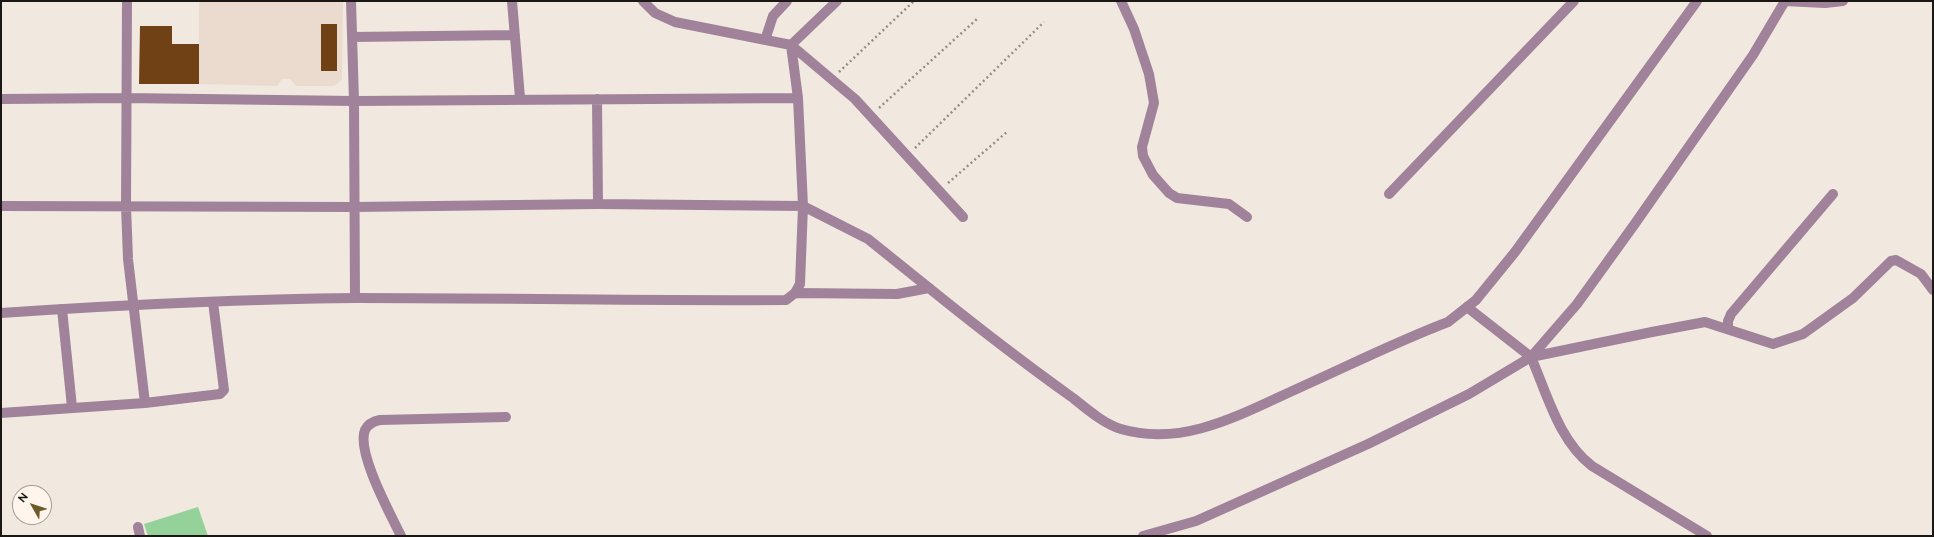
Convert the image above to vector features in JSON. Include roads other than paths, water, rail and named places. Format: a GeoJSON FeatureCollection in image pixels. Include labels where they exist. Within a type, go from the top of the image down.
{"type":"FeatureCollection","features":[{"type":"Feature","properties":{"kind":"street"},"geometry":{"type":"LineString","coordinates":[[127,1],[126,206],[128,259],[146,403]]}},
{"type":"Feature","properties":{"kind":"street"},"geometry":{"type":"LineString","coordinates":[[351,1],[354,100],[355,298]]}},
{"type":"Feature","properties":{"kind":"street"},"geometry":{"type":"LineString","coordinates":[[512,1],[520,98]]}},
{"type":"Feature","properties":{"kind":"street"},"geometry":{"type":"LineString","coordinates":[[642,1],[656,13],[675,22],[791,45],[855,99],[963,217]]}},
{"type":"Feature","properties":{"kind":"street"},"geometry":{"type":"LineString","coordinates":[[765,40],[773,16],[787,1]]}},
{"type":"Feature","properties":{"kind":"street"},"geometry":{"type":"LineString","coordinates":[[791,45],[837,1]]}},
{"type":"Feature","properties":{"kind":"street"},"geometry":{"type":"LineString","coordinates":[[1121,1],[1134,29],[1149,74],[1154,103],[1142,147],[1143,156],[1153,175],[1168,193],[1177,198],[1229,204],[1247,216]]}},
{"type":"Feature","properties":{"kind":"street"},"geometry":{"type":"LineString","coordinates":[[1388,194],[1574,1]]}},
{"type":"Feature","properties":{"kind":"street"},"geometry":{"type":"LineString","coordinates":[[1,206],[354,207],[598,204],[803,206],[868,239],[1033,370],[1105,421],[1120,429],[1153,435],[1173,434],[1218,425],[1448,322],[1467,307],[1484,292],[1515,252],[1697,1]]}},
{"type":"Feature","properties":{"kind":"street"},"geometry":{"type":"LineString","coordinates":[[1143,536],[1196,521],[1368,444],[1469,394],[1531,357],[1577,304],[1634,225],[1753,55],[1784,1],[1825,3],[1843,1]]}},
{"type":"Feature","properties":{"kind":"street"},"geometry":{"type":"LineString","coordinates":[[352,37],[515,35]]}},
{"type":"Feature","properties":{"kind":"street"},"geometry":{"type":"LineString","coordinates":[[1,313],[134,304],[355,298],[652,301],[786,300],[795,293],[800,284],[803,206],[798,98],[791,45]]}},
{"type":"Feature","properties":{"kind":"street"},"geometry":{"type":"LineString","coordinates":[[1,99],[126,98],[354,100],[520,98],[798,98]]}},
{"type":"Feature","properties":{"kind":"street"},"geometry":{"type":"LineString","coordinates":[[596,99],[598,204]]}},
{"type":"Feature","properties":{"kind":"street"},"geometry":{"type":"LineString","coordinates":[[1728,329],[1728,321],[1731,314],[1833,194]]}},
{"type":"Feature","properties":{"kind":"street"},"geometry":{"type":"LineString","coordinates":[[1531,357],[1705,322],[1773,344],[1803,334],[1853,298],[1891,261],[1896,260],[1921,274],[1933,290]]}},
{"type":"Feature","properties":{"kind":"street"},"geometry":{"type":"LineString","coordinates":[[795,293],[897,294],[929,288]]}},
{"type":"Feature","properties":{"kind":"street"},"geometry":{"type":"LineString","coordinates":[[1,414],[72,407],[146,403],[220,394],[224,390],[213,302]]}},
{"type":"Feature","properties":{"kind":"street"},"geometry":{"type":"LineString","coordinates":[[1467,307],[1531,357],[1557,417],[1571,444],[1579,455],[1592,466],[1707,536]]}},
{"type":"Feature","properties":{"kind":"street"},"geometry":{"type":"LineString","coordinates":[[62,309],[72,407]]}},
{"type":"Feature","properties":{"kind":"street"},"geometry":{"type":"LineString","coordinates":[[401,536],[378,490],[368,460],[365,445],[365,431],[367,427],[380,420],[506,417]]}}]}
